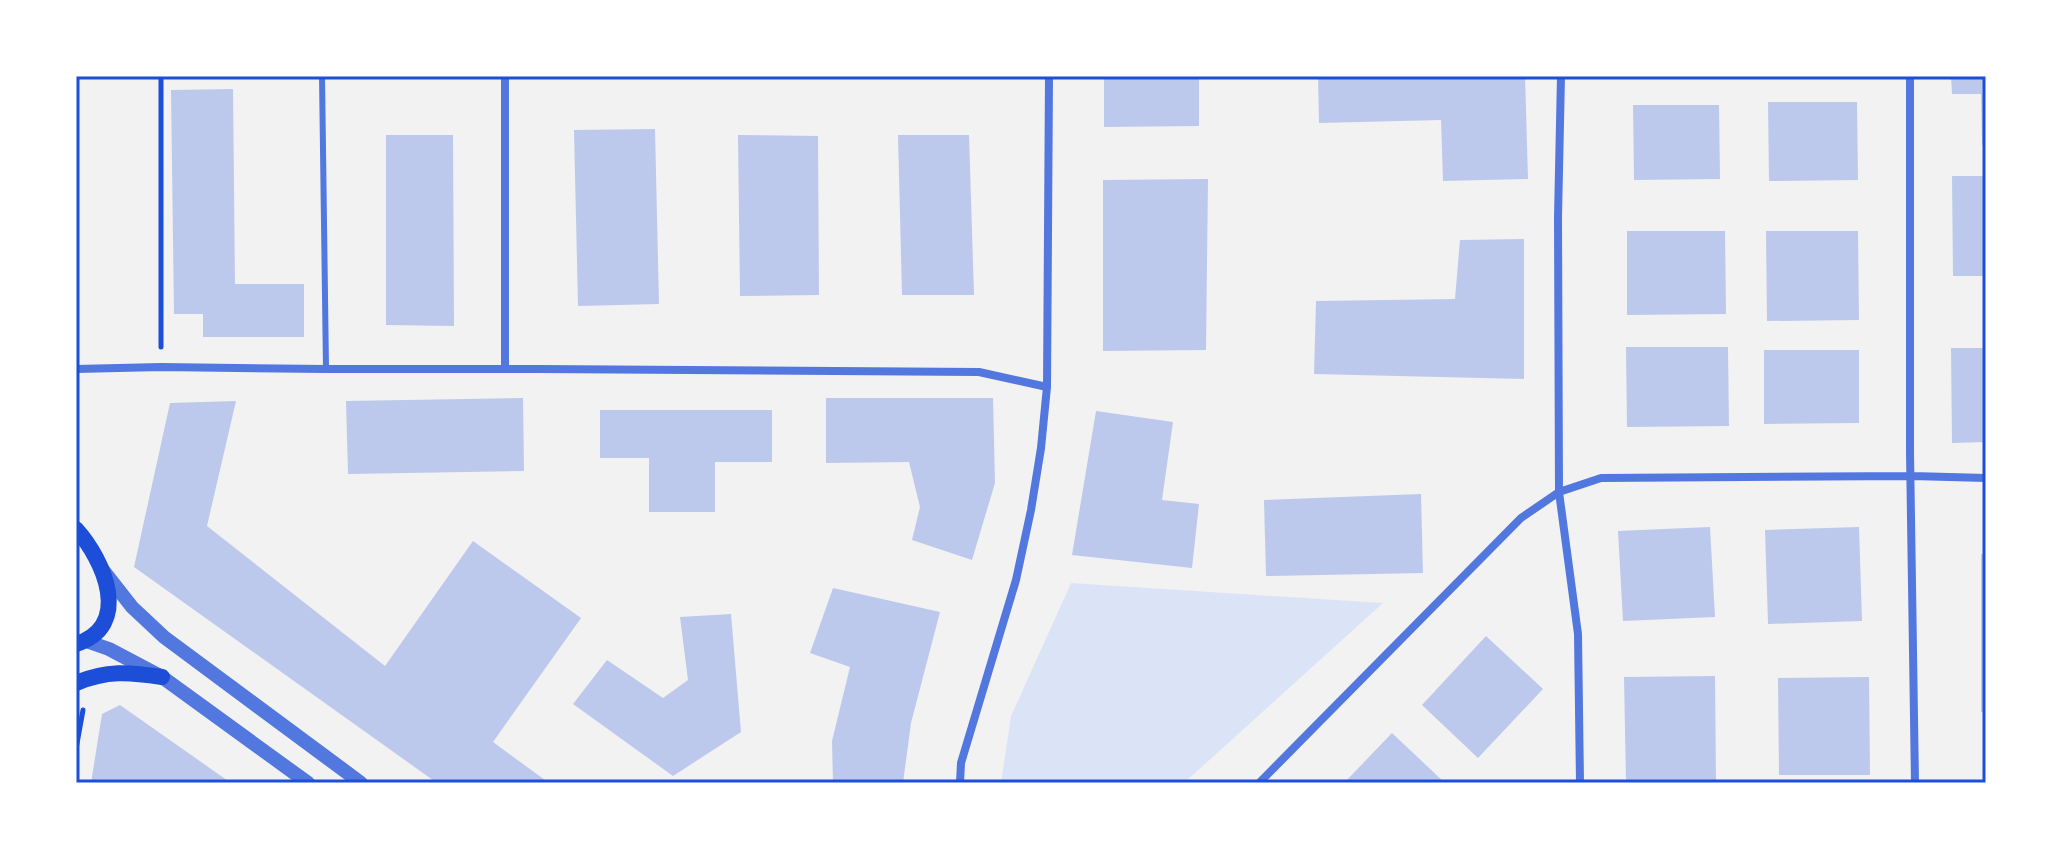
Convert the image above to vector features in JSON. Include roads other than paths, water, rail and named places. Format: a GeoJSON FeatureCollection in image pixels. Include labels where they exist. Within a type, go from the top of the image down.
{"type":"FeatureCollection","features":[{"type":"Feature","properties":{"kind":"main road"},"geometry":{"type":"LineString","coordinates":[[76,529],[107,580],[109,600],[102,628],[81,642]]}},
{"type":"Feature","properties":{"kind":"main road"},"geometry":{"type":"LineString","coordinates":[[76,683],[97,676],[129,672],[162,677]]}},
{"type":"Feature","properties":{"kind":"street"},"geometry":{"type":"LineString","coordinates":[[505,76],[505,369]]}},
{"type":"Feature","properties":{"kind":"street"},"geometry":{"type":"LineString","coordinates":[[960,783],[961,763],[1016,580],[1041,448],[1047,387],[1049,76]]}},
{"type":"Feature","properties":{"kind":"street"},"geometry":{"type":"LineString","coordinates":[[1561,76],[1559,492],[1578,634],[1580,783]]}},
{"type":"Feature","properties":{"kind":"street"},"geometry":{"type":"LineString","coordinates":[[1910,76],[1910,452],[1915,783]]}},
{"type":"Feature","properties":{"kind":"street"},"geometry":{"type":"LineString","coordinates":[[76,369],[979,372],[1047,387]]}},
{"type":"Feature","properties":{"kind":"street"},"geometry":{"type":"LineString","coordinates":[[1259,783],[1521,518],[1559,492],[1601,478],[1986,478]]}},
{"type":"Feature","properties":{"kind":"street"},"geometry":{"type":"LineString","coordinates":[[100,566],[132,607],[164,637],[361,783]]}},
{"type":"Feature","properties":{"kind":"street"},"geometry":{"type":"LineString","coordinates":[[81,642],[109,649],[162,677],[308,783]]}},
{"type":"Feature","properties":{"kind":"lane"},"geometry":{"type":"LineString","coordinates":[[116,76],[129,76]]}},
{"type":"Feature","properties":{"kind":"lane"},"geometry":{"type":"LineString","coordinates":[[322,76],[326,369]]}}]}
